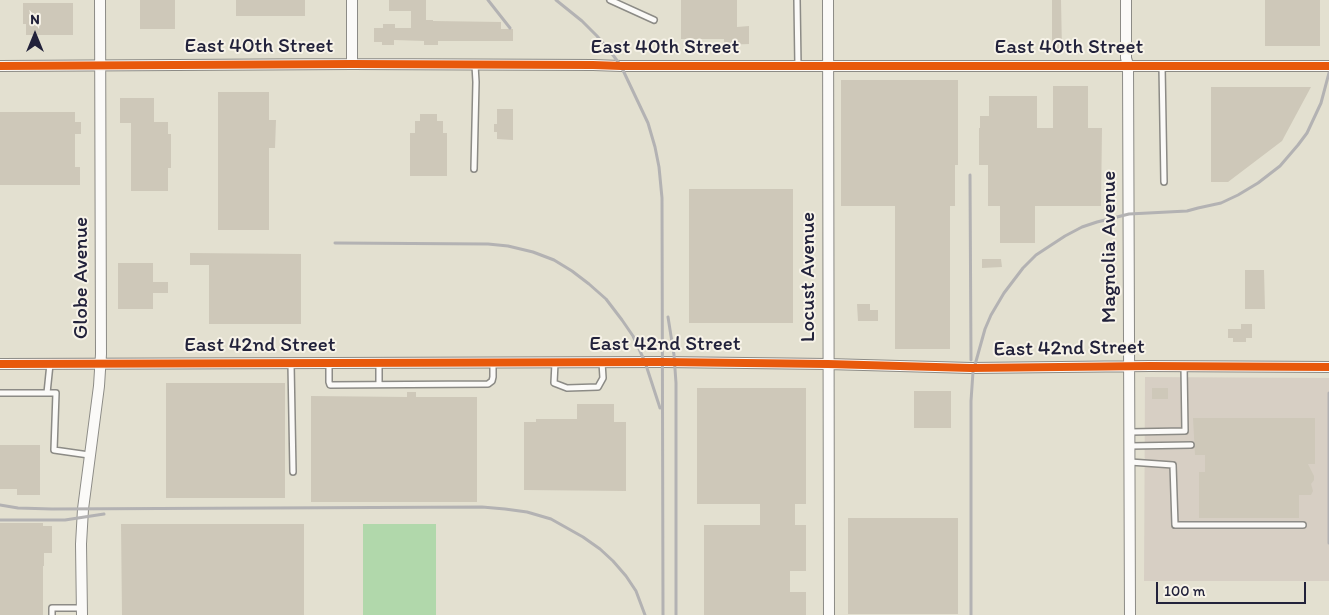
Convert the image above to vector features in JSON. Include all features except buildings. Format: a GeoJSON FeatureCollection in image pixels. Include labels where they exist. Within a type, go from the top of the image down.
{"type":"FeatureCollection","features":[{"type":"Feature","properties":{"kind":"street","name":"Globe Avenue"},"geometry":{"type":"LineString","coordinates":[[82,612],[81,544],[83,509],[99,386],[100,364],[100,0]]}},
{"type":"Feature","properties":{"kind":"street"},"geometry":{"type":"LineString","coordinates":[[352,0],[352,64]]}},
{"type":"Feature","properties":{"kind":"street","name":"Locust Avenue"},"geometry":{"type":"LineString","coordinates":[[828,0],[829,615]]}},
{"type":"Feature","properties":{"kind":"street","name":"Magnolia Avenue"},"geometry":{"type":"LineString","coordinates":[[1126,0],[1130,366],[1130,615]]}},
{"type":"Feature","properties":{"kind":"street","name":"East 40th Street"},"geometry":{"type":"LineString","coordinates":[[0,66],[352,64],[1329,66]]}},
{"type":"Feature","properties":{"kind":"street","name":"East 42nd Street"},"geometry":{"type":"LineString","coordinates":[[0,364],[602,362],[828,364],[971,368],[1130,366],[1329,367]]}},
{"type":"Feature","properties":{"kind":"lane"},"geometry":{"type":"LineString","coordinates":[[610,0],[654,20]]}},
{"type":"Feature","properties":{"kind":"lane"},"geometry":{"type":"LineString","coordinates":[[797,0],[798,66]]}},
{"type":"Feature","properties":{"kind":"lane"},"geometry":{"type":"LineString","coordinates":[[474,64],[476,82],[474,169]]}},
{"type":"Feature","properties":{"kind":"lane"},"geometry":{"type":"LineString","coordinates":[[1162,66],[1164,182]]}},
{"type":"Feature","properties":{"kind":"lane"},"geometry":{"type":"LineString","coordinates":[[555,362],[554,383],[567,388],[598,387],[603,378],[602,362]]}},
{"type":"Feature","properties":{"kind":"lane"},"geometry":{"type":"LineString","coordinates":[[291,363],[293,472]]}},
{"type":"Feature","properties":{"kind":"lane"},"geometry":{"type":"LineString","coordinates":[[329,363],[330,384],[488,384],[492,381],[493,377],[493,363]]}},
{"type":"Feature","properties":{"kind":"lane"},"geometry":{"type":"LineString","coordinates":[[379,363],[379,384]]}},
{"type":"Feature","properties":{"kind":"lane"},"geometry":{"type":"LineString","coordinates":[[46,393],[50,364]]}},
{"type":"Feature","properties":{"kind":"lane"},"geometry":{"type":"LineString","coordinates":[[1130,432],[1185,432],[1184,366]]}},
{"type":"Feature","properties":{"kind":"lane"},"geometry":{"type":"LineString","coordinates":[[0,393],[56,393],[54,450],[89,456]]}},
{"type":"Feature","properties":{"kind":"lane"},"geometry":{"type":"LineString","coordinates":[[1130,446],[1191,445]]}},
{"type":"Feature","properties":{"kind":"lane"},"geometry":{"type":"LineString","coordinates":[[1130,462],[1173,465],[1175,525],[1303,525]]}},
{"type":"Feature","properties":{"kind":"lane"},"geometry":{"type":"LineString","coordinates":[[52,615],[52,608],[82,612]]}},
{"type":"Feature","properties":{"kind":"shaded area"},"geometry":{"type":"Polygon","coordinates":[[[1145,377],[1329,378],[1329,581],[1144,581],[1145,377]]]}},
{"type":"Feature","properties":{"kind":"green space"},"geometry":{"type":"Polygon","coordinates":[[[363,524],[436,524],[436,615],[363,615],[363,524]]]}},
{"type":"Feature","properties":{"kind":"railway"},"geometry":{"type":"LineString","coordinates":[[488,0],[510,28]]}},
{"type":"Feature","properties":{"kind":"railway"},"geometry":{"type":"LineString","coordinates":[[556,0],[597,36],[621,66],[648,123],[659,167],[662,198],[663,615]]}},
{"type":"Feature","properties":{"kind":"railway"},"geometry":{"type":"LineString","coordinates":[[971,615],[971,401],[973,372],[985,329],[1004,293],[1023,268],[1036,255],[1082,227],[1129,214],[1187,211],[1221,203],[1258,183],[1280,166],[1307,133],[1321,103],[1329,73]]}},
{"type":"Feature","properties":{"kind":"railway"},"geometry":{"type":"LineString","coordinates":[[970,175],[971,360]]}},
{"type":"Feature","properties":{"kind":"railway"},"geometry":{"type":"LineString","coordinates":[[335,243],[488,244],[508,246],[533,252],[554,260],[589,284],[606,299],[622,320],[633,336],[645,362],[660,408]]}},
{"type":"Feature","properties":{"kind":"railway"},"geometry":{"type":"LineString","coordinates":[[668,317],[676,383],[676,615]]}},
{"type":"Feature","properties":{"kind":"railway"},"geometry":{"type":"LineString","coordinates":[[1329,393],[1329,543]]}},
{"type":"Feature","properties":{"kind":"railway"},"geometry":{"type":"LineString","coordinates":[[0,505],[18,508],[52,509],[482,507],[527,512],[551,519],[600,549],[626,576],[636,591],[645,615]]}},
{"type":"Feature","properties":{"kind":"railway"},"geometry":{"type":"LineString","coordinates":[[0,520],[65,520],[104,514]]}},
{"type":"Feature","properties":{"kind":"cycle path"},"geometry":{"type":"LineString","coordinates":[[0,66],[352,64],[1329,66]]}},
{"type":"Feature","properties":{"kind":"cycle path"},"geometry":{"type":"LineString","coordinates":[[0,364],[663,362],[971,368],[1329,367]]}}]}
